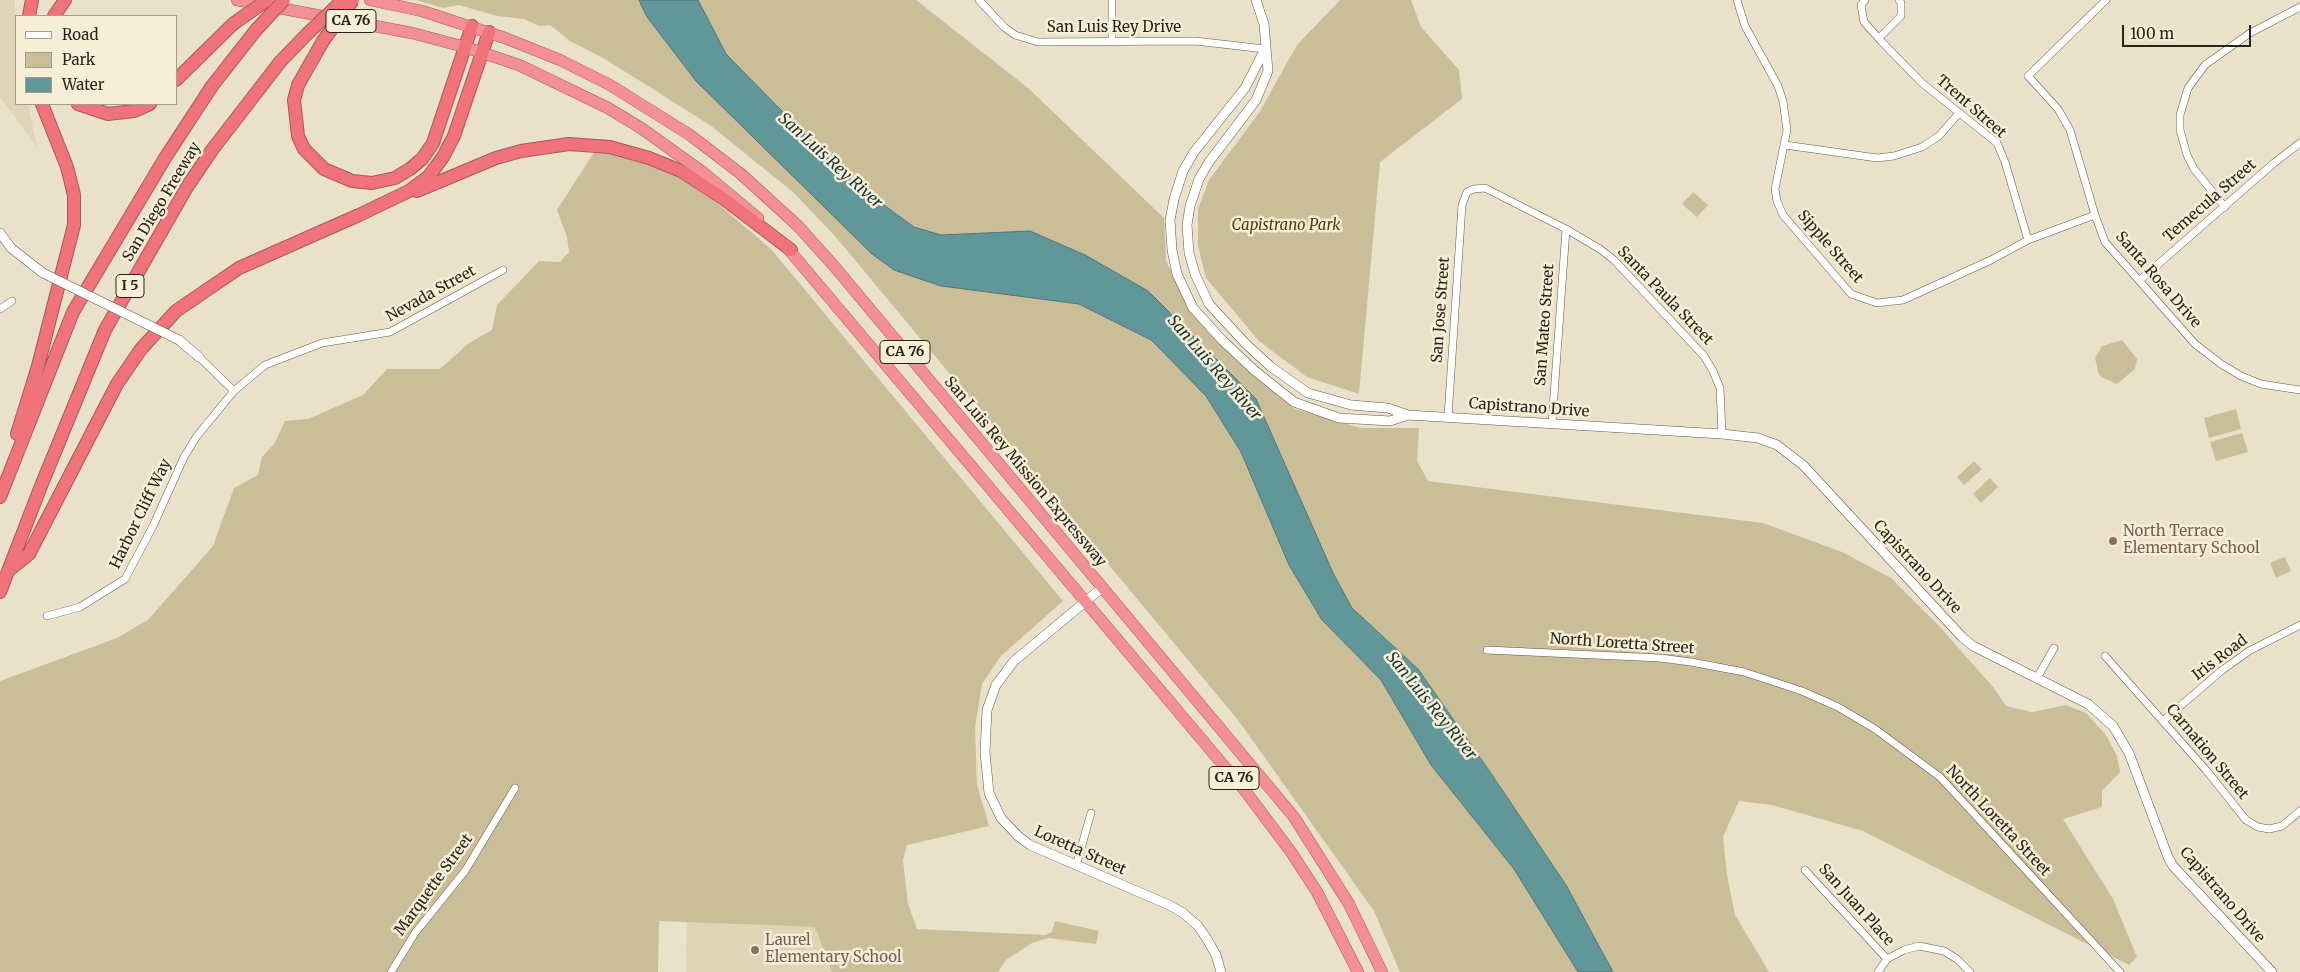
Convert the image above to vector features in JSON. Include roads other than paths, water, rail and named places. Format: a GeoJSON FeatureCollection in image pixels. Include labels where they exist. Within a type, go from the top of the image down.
{"type":"FeatureCollection","features":[{"type":"Feature","properties":{"kind":"highway"},"geometry":{"type":"LineString","coordinates":[[29,15],[32,0]]}},
{"type":"Feature","properties":{"kind":"highway"},"geometry":{"type":"LineString","coordinates":[[55,15],[65,0]]}},
{"type":"Feature","properties":{"kind":"highway","name":"CA 76"},"geometry":{"type":"LineString","coordinates":[[237,0],[375,25],[483,52],[556,81],[608,108],[676,152],[734,197],[790,250],[1240,785],[1291,852],[1317,892],[1358,972]]}},
{"type":"Feature","properties":{"kind":"highway"},"geometry":{"type":"LineString","coordinates":[[178,78],[233,24],[267,0]]}},
{"type":"Feature","properties":{"kind":"highway","name":"San Diego Freeway"},"geometry":{"type":"LineString","coordinates":[[0,497],[73,312],[165,158],[212,86],[256,30],[284,0]]}},
{"type":"Feature","properties":{"kind":"highway","name":"San Diego Freeway"},"geometry":{"type":"LineString","coordinates":[[0,592],[44,477],[105,330],[187,187],[212,150],[280,62],[344,0]]}},
{"type":"Feature","properties":{"kind":"highway"},"geometry":{"type":"LineString","coordinates":[[353,0],[323,41],[298,85],[294,100],[298,136],[304,149],[324,169],[352,181],[372,183],[395,178],[422,159],[433,143],[472,26]]}},
{"type":"Feature","properties":{"kind":"highway","name":"San Luis Rey Mission Expressway"},"geometry":{"type":"LineString","coordinates":[[370,0],[422,11],[489,32],[560,60],[610,85],[690,135],[757,188],[802,231],[827,258],[1294,817],[1349,904],[1382,972]]}},
{"type":"Feature","properties":{"kind":"highway"},"geometry":{"type":"LineString","coordinates":[[359,215],[410,190],[429,176],[444,158],[454,136],[489,32]]}},
{"type":"Feature","properties":{"kind":"highway"},"geometry":{"type":"LineString","coordinates":[[0,489],[38,366],[74,225],[74,195],[67,167],[42,105]]}},
{"type":"Feature","properties":{"kind":"highway"},"geometry":{"type":"LineString","coordinates":[[81,105],[108,114],[134,111],[148,105]]}},
{"type":"Feature","properties":{"kind":"highway"},"geometry":{"type":"LineString","coordinates":[[9,570],[29,554],[117,384],[141,349],[176,310],[240,268],[359,215],[496,158],[548,146],[592,145],[628,151],[681,171],[724,199],[790,250]]}},
{"type":"Feature","properties":{"kind":"street","name":"San Luis Rey Drive"},"geometry":{"type":"LineString","coordinates":[[980,0],[1004,26],[1015,35],[1026,40],[1038,42],[1194,41],[1265,49]]}},
{"type":"Feature","properties":{"kind":"street"},"geometry":{"type":"LineString","coordinates":[[1112,0],[1112,42]]}},
{"type":"Feature","properties":{"kind":"street","name":"Capistrano Drive"},"geometry":{"type":"LineString","coordinates":[[1256,0],[1264,24],[1268,71],[1256,100],[1209,162],[1199,179],[1190,206],[1187,225],[1189,253],[1195,274],[1209,304],[1237,335],[1271,367],[1308,393],[1351,405],[1388,408],[1408,415],[1722,434],[1758,438],[1777,446],[1803,465],[1962,637],[1973,646],[2088,704],[2113,726],[2129,753],[2173,866],[2272,972]]}},
{"type":"Feature","properties":{"kind":"street","name":"Sipple Street"},"geometry":{"type":"LineString","coordinates":[[1737,0],[1745,26],[1778,86],[1783,101],[1787,130],[1775,189],[1783,214],[1851,294],[1877,303],[1902,300],[1991,260],[2028,240],[2095,215]]}},
{"type":"Feature","properties":{"kind":"street","name":"Trent Street"},"geometry":{"type":"LineString","coordinates":[[1865,0],[1862,5],[1864,22],[1922,83],[1997,143],[2005,162],[2028,240]]}},
{"type":"Feature","properties":{"kind":"street"},"geometry":{"type":"LineString","coordinates":[[1879,38],[1901,16],[1901,3],[1899,0]]}},
{"type":"Feature","properties":{"kind":"street","name":"Santa Rosa Drive"},"geometry":{"type":"LineString","coordinates":[[2106,0],[2028,76],[2058,109],[2070,130],[2105,242],[2196,344],[2221,364],[2261,384],[2300,390]]}},
{"type":"Feature","properties":{"kind":"street"},"geometry":{"type":"LineString","coordinates":[[2225,207],[2194,169],[2187,155],[2180,130],[2180,115],[2188,88],[2205,66],[2250,33],[2300,8]]}},
{"type":"Feature","properties":{"kind":"street","name":"Capistrano Drive"},"geometry":{"type":"LineString","coordinates":[[1265,49],[1246,88],[1194,152],[1184,171],[1174,200],[1170,220],[1172,250],[1177,274],[1193,308],[1222,340],[1254,370],[1294,402],[1339,418],[1390,421],[1408,415]]}},
{"type":"Feature","properties":{"kind":"street"},"geometry":{"type":"LineString","coordinates":[[1785,145],[1877,158],[1894,156],[1922,147],[1938,136],[1959,114]]}},
{"type":"Feature","properties":{"kind":"street","name":"Temecula Street"},"geometry":{"type":"LineString","coordinates":[[2140,280],[2274,163],[2300,143]]}},
{"type":"Feature","properties":{"kind":"street","name":"Santa Paula Street"},"geometry":{"type":"LineString","coordinates":[[1462,205],[1467,192],[1485,188],[1566,229],[1600,248],[1614,260],[1704,356],[1720,388],[1722,434]]}},
{"type":"Feature","properties":{"kind":"street","name":"San Jose Street"},"geometry":{"type":"LineString","coordinates":[[1448,417],[1462,205]]}},
{"type":"Feature","properties":{"kind":"street","name":"San Mateo Street"},"geometry":{"type":"LineString","coordinates":[[1552,423],[1566,229]]}},
{"type":"Feature","properties":{"kind":"street"},"geometry":{"type":"LineString","coordinates":[[0,233],[11,248],[43,273],[179,340],[234,391]]}},
{"type":"Feature","properties":{"kind":"street","name":"Nevada Street"},"geometry":{"type":"LineString","coordinates":[[234,391],[265,365],[322,343],[390,332],[503,270]]}},
{"type":"Feature","properties":{"kind":"street"},"geometry":{"type":"LineString","coordinates":[[0,309],[12,301]]}},
{"type":"Feature","properties":{"kind":"street","name":"Harbor Cliff Way"},"geometry":{"type":"LineString","coordinates":[[47,616],[80,607],[125,579],[153,526],[184,457],[197,436],[234,391]]}},
{"type":"Feature","properties":{"kind":"street","name":"Loretta Street"},"geometry":{"type":"LineString","coordinates":[[1103,587],[1014,661],[1004,672],[987,710],[986,774],[989,793],[1001,818],[1018,836],[1030,845],[1169,905],[1183,913],[1198,926],[1207,939],[1216,955],[1221,972]]}},
{"type":"Feature","properties":{"kind":"street","name":"Iris Road"},"geometry":{"type":"LineString","coordinates":[[2163,721],[2221,672],[2249,652],[2300,625]]}},
{"type":"Feature","properties":{"kind":"street"},"geometry":{"type":"LineString","coordinates":[[2037,678],[2054,648]]}},
{"type":"Feature","properties":{"kind":"street","name":"North Loretta Street"},"geometry":{"type":"LineString","coordinates":[[1487,650],[1660,658],[1692,662],[1744,672],[1802,691],[1838,707],[1875,729],[1940,777],[2120,972]]}},
{"type":"Feature","properties":{"kind":"street","name":"Carnation Street"},"geometry":{"type":"LineString","coordinates":[[2105,656],[2163,721],[2246,820],[2258,827],[2269,829],[2282,826],[2300,811]]}},
{"type":"Feature","properties":{"kind":"street","name":"Marquette Street"},"geometry":{"type":"LineString","coordinates":[[391,972],[415,933],[465,871],[515,788]]}},
{"type":"Feature","properties":{"kind":"street"},"geometry":{"type":"LineString","coordinates":[[1076,866],[1091,813]]}},
{"type":"Feature","properties":{"kind":"street","name":"San Juan Place"},"geometry":{"type":"LineString","coordinates":[[1805,870],[1887,959]]}},
{"type":"Feature","properties":{"kind":"street"},"geometry":{"type":"LineString","coordinates":[[1878,972],[1887,959],[1904,950],[1919,946],[1944,950],[1958,959],[1970,972]]}},
{"type":"Feature","properties":{"kind":"water","name":"San Luis Rey River"},"geometry":{"type":"Polygon","coordinates":[[[639,0],[698,0],[726,54],[834,164],[866,192],[914,227],[941,235],[1030,231],[1085,255],[1148,291],[1256,399],[1334,575],[1352,608],[1418,669],[1566,885],[1613,972],[1578,972],[1514,869],[1431,765],[1381,680],[1322,620],[1289,565],[1241,452],[1206,396],[1151,340],[1079,304],[941,286],[894,270],[872,254],[696,81],[647,17],[639,0]]]}},
{"type":"Feature","properties":{"kind":"place","name":"North Terrace Elementary School"},"geometry":{"type":"Point","coordinates":[2113,541]}},
{"type":"Feature","properties":{"kind":"place","name":"Laurel Elementary School"},"geometry":{"type":"Point","coordinates":[755,950]}},
{"type":"Feature","properties":{"kind":"park label","name":"Capistrano Park"},"geometry":{"type":"Point","coordinates":[1286,226]}}]}
